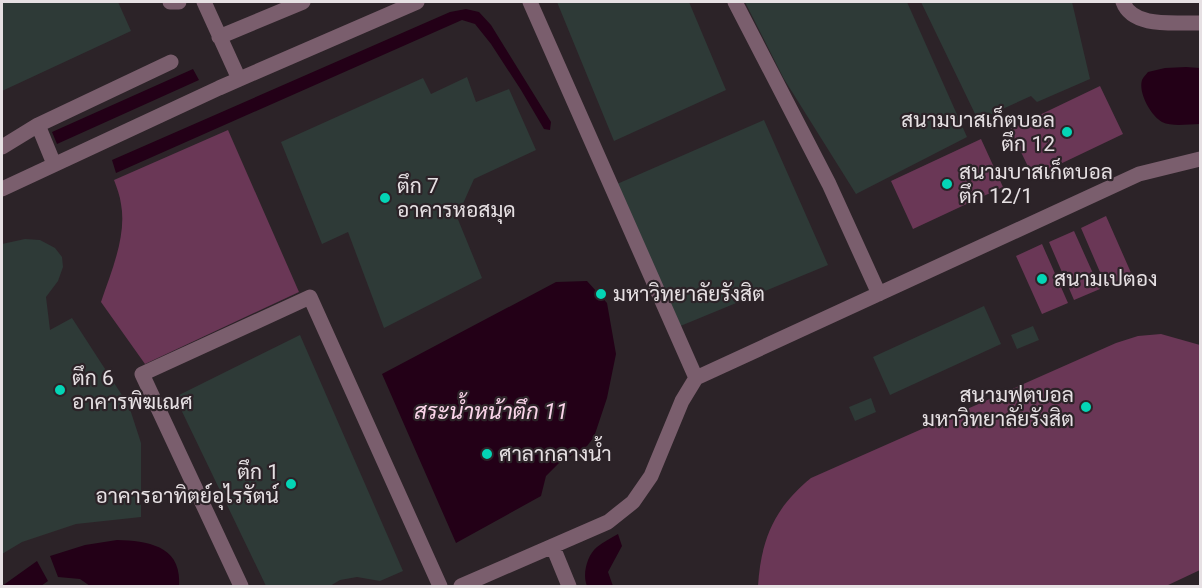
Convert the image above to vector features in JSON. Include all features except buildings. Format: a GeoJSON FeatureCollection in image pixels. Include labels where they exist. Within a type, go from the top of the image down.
{"type":"FeatureCollection","features":[{"type":"Feature","properties":{"kind":"street"},"geometry":{"type":"LineString","coordinates":[[170,2],[179,2]]}},
{"type":"Feature","properties":{"kind":"street"},"geometry":{"type":"LineString","coordinates":[[204,2],[239,79]]}},
{"type":"Feature","properties":{"kind":"street"},"geometry":{"type":"LineString","coordinates":[[219,37],[303,2]]}},
{"type":"Feature","properties":{"kind":"street"},"geometry":{"type":"LineString","coordinates":[[2,189],[239,79],[417,2]]}},
{"type":"Feature","properties":{"kind":"street"},"geometry":{"type":"LineString","coordinates":[[530,2],[696,378]]}},
{"type":"Feature","properties":{"kind":"street"},"geometry":{"type":"LineString","coordinates":[[735,2],[829,184],[879,294]]}},
{"type":"Feature","properties":{"kind":"street"},"geometry":{"type":"LineString","coordinates":[[1122,2],[1128,12],[1143,20],[1200,23]]}},
{"type":"Feature","properties":{"kind":"street"},"geometry":{"type":"LineString","coordinates":[[2,147],[38,125],[171,62]]}},
{"type":"Feature","properties":{"kind":"street"},"geometry":{"type":"LineString","coordinates":[[38,125],[54,164]]}},
{"type":"Feature","properties":{"kind":"street"},"geometry":{"type":"LineString","coordinates":[[461,586],[608,522],[633,502],[651,476],[682,401],[696,378],[1139,174],[1200,159]]}},
{"type":"Feature","properties":{"kind":"street"},"geometry":{"type":"LineString","coordinates":[[241,586],[142,374],[310,297],[440,586]]}},
{"type":"Feature","properties":{"kind":"street"},"geometry":{"type":"LineString","coordinates":[[553,547],[569,586]]}},
{"type":"Feature","properties":{"kind":"shaded area","name":"สนามบาสเก็ตบอล ตึก 12"},"geometry":{"type":"Polygon","coordinates":[[[1100,86],[1123,134],[1033,177],[1010,129],[1100,86]]]}},
{"type":"Feature","properties":{"kind":"shaded area"},"geometry":{"type":"Polygon","coordinates":[[[228,130],[299,292],[145,364],[101,302],[117,254],[122,229],[121,201],[114,180],[228,130]]]}},
{"type":"Feature","properties":{"kind":"shaded area","name":"สนามบาสเก็ตบอล ตึก 12/1"},"geometry":{"type":"Polygon","coordinates":[[[981,139],[1003,187],[913,229],[891,181],[981,139]]]}},
{"type":"Feature","properties":{"kind":"shaded area","name":"สนามเปตอง"},"geometry":{"type":"Polygon","coordinates":[[[1106,216],[1132,275],[1106,286],[1081,228],[1106,216]]]}},
{"type":"Feature","properties":{"kind":"shaded area","name":"สนามเปตอง"},"geometry":{"type":"Polygon","coordinates":[[[1074,231],[1100,289],[1074,300],[1049,242],[1074,231]]]}},
{"type":"Feature","properties":{"kind":"shaded area","name":"สนามเปตอง"},"geometry":{"type":"Polygon","coordinates":[[[1042,244],[1068,303],[1042,314],[1016,256],[1042,244]]]}},
{"type":"Feature","properties":{"kind":"shaded area","name":"สนามฟุตบอล มหาวิทยาลัยรังสิต"},"geometry":{"type":"Polygon","coordinates":[[[1161,334],[1200,345],[1200,570],[1166,586],[758,586],[762,554],[772,526],[788,501],[811,478],[1116,343],[1138,336],[1161,334]]]}},
{"type":"Feature","properties":{"kind":"water"},"geometry":{"type":"Polygon","coordinates":[[[466,9],[479,12],[491,25],[551,122],[550,130],[544,129],[491,44],[475,24],[462,20],[116,173],[112,160],[450,12],[466,9]]]}},
{"type":"Feature","properties":{"kind":"water"},"geometry":{"type":"Polygon","coordinates":[[[1186,67],[1200,68],[1200,124],[1166,124],[1154,115],[1146,104],[1141,85],[1142,79],[1148,72],[1186,67]]]}},
{"type":"Feature","properties":{"kind":"water"},"geometry":{"type":"Polygon","coordinates":[[[193,69],[199,80],[57,144],[52,132],[193,69]]]}},
{"type":"Feature","properties":{"kind":"water","name":"สระน้ำหน้าตึก 11"},"geometry":{"type":"Polygon","coordinates":[[[587,281],[607,303],[616,354],[607,398],[594,437],[587,446],[560,462],[546,476],[541,496],[456,543],[382,374],[556,282],[587,281]]]}},
{"type":"Feature","properties":{"kind":"water"},"geometry":{"type":"Polygon","coordinates":[[[618,534],[622,546],[608,572],[613,586],[587,586],[585,571],[593,551],[618,534]]]}},
{"type":"Feature","properties":{"kind":"water"},"geometry":{"type":"Polygon","coordinates":[[[117,540],[141,542],[161,548],[175,562],[179,573],[179,586],[90,586],[80,579],[58,577],[50,556],[85,545],[117,540]]]}},
{"type":"Feature","properties":{"kind":"water"},"geometry":{"type":"Polygon","coordinates":[[[37,561],[48,581],[41,586],[2,586],[37,561]]]}},
{"type":"Feature","properties":{"kind":"place","name":"สนามบาสเก็ตบอล ตึก 12"},"geometry":{"type":"Point","coordinates":[1067,132]}},
{"type":"Feature","properties":{"kind":"place","name":"สนามบาสเก็ตบอล ตึก 12/1"},"geometry":{"type":"Point","coordinates":[947,184]}},
{"type":"Feature","properties":{"kind":"place","name":"ตึก 7 อาคารหอสมุด"},"geometry":{"type":"Point","coordinates":[385,198]}},
{"type":"Feature","properties":{"kind":"place","name":"สนามเปตอง"},"geometry":{"type":"Point","coordinates":[1042,279]}},
{"type":"Feature","properties":{"kind":"place","name":"มหาวิทยาลัยรังสิต"},"geometry":{"type":"Point","coordinates":[601,294]}},
{"type":"Feature","properties":{"kind":"place","name":"ตึก 6 อาคารพิฆเณศ"},"geometry":{"type":"Point","coordinates":[60,390]}},
{"type":"Feature","properties":{"kind":"place","name":"สนามฟุตบอล มหาวิทยาลัยรังสิต"},"geometry":{"type":"Point","coordinates":[1086,407]}},
{"type":"Feature","properties":{"kind":"place","name":"ศาลากลางน้ำ"},"geometry":{"type":"Point","coordinates":[487,454]}},
{"type":"Feature","properties":{"kind":"place","name":"ตึก 1 อาคารอาทิตย์อุไรรัตน์"},"geometry":{"type":"Point","coordinates":[291,484]}}]}
